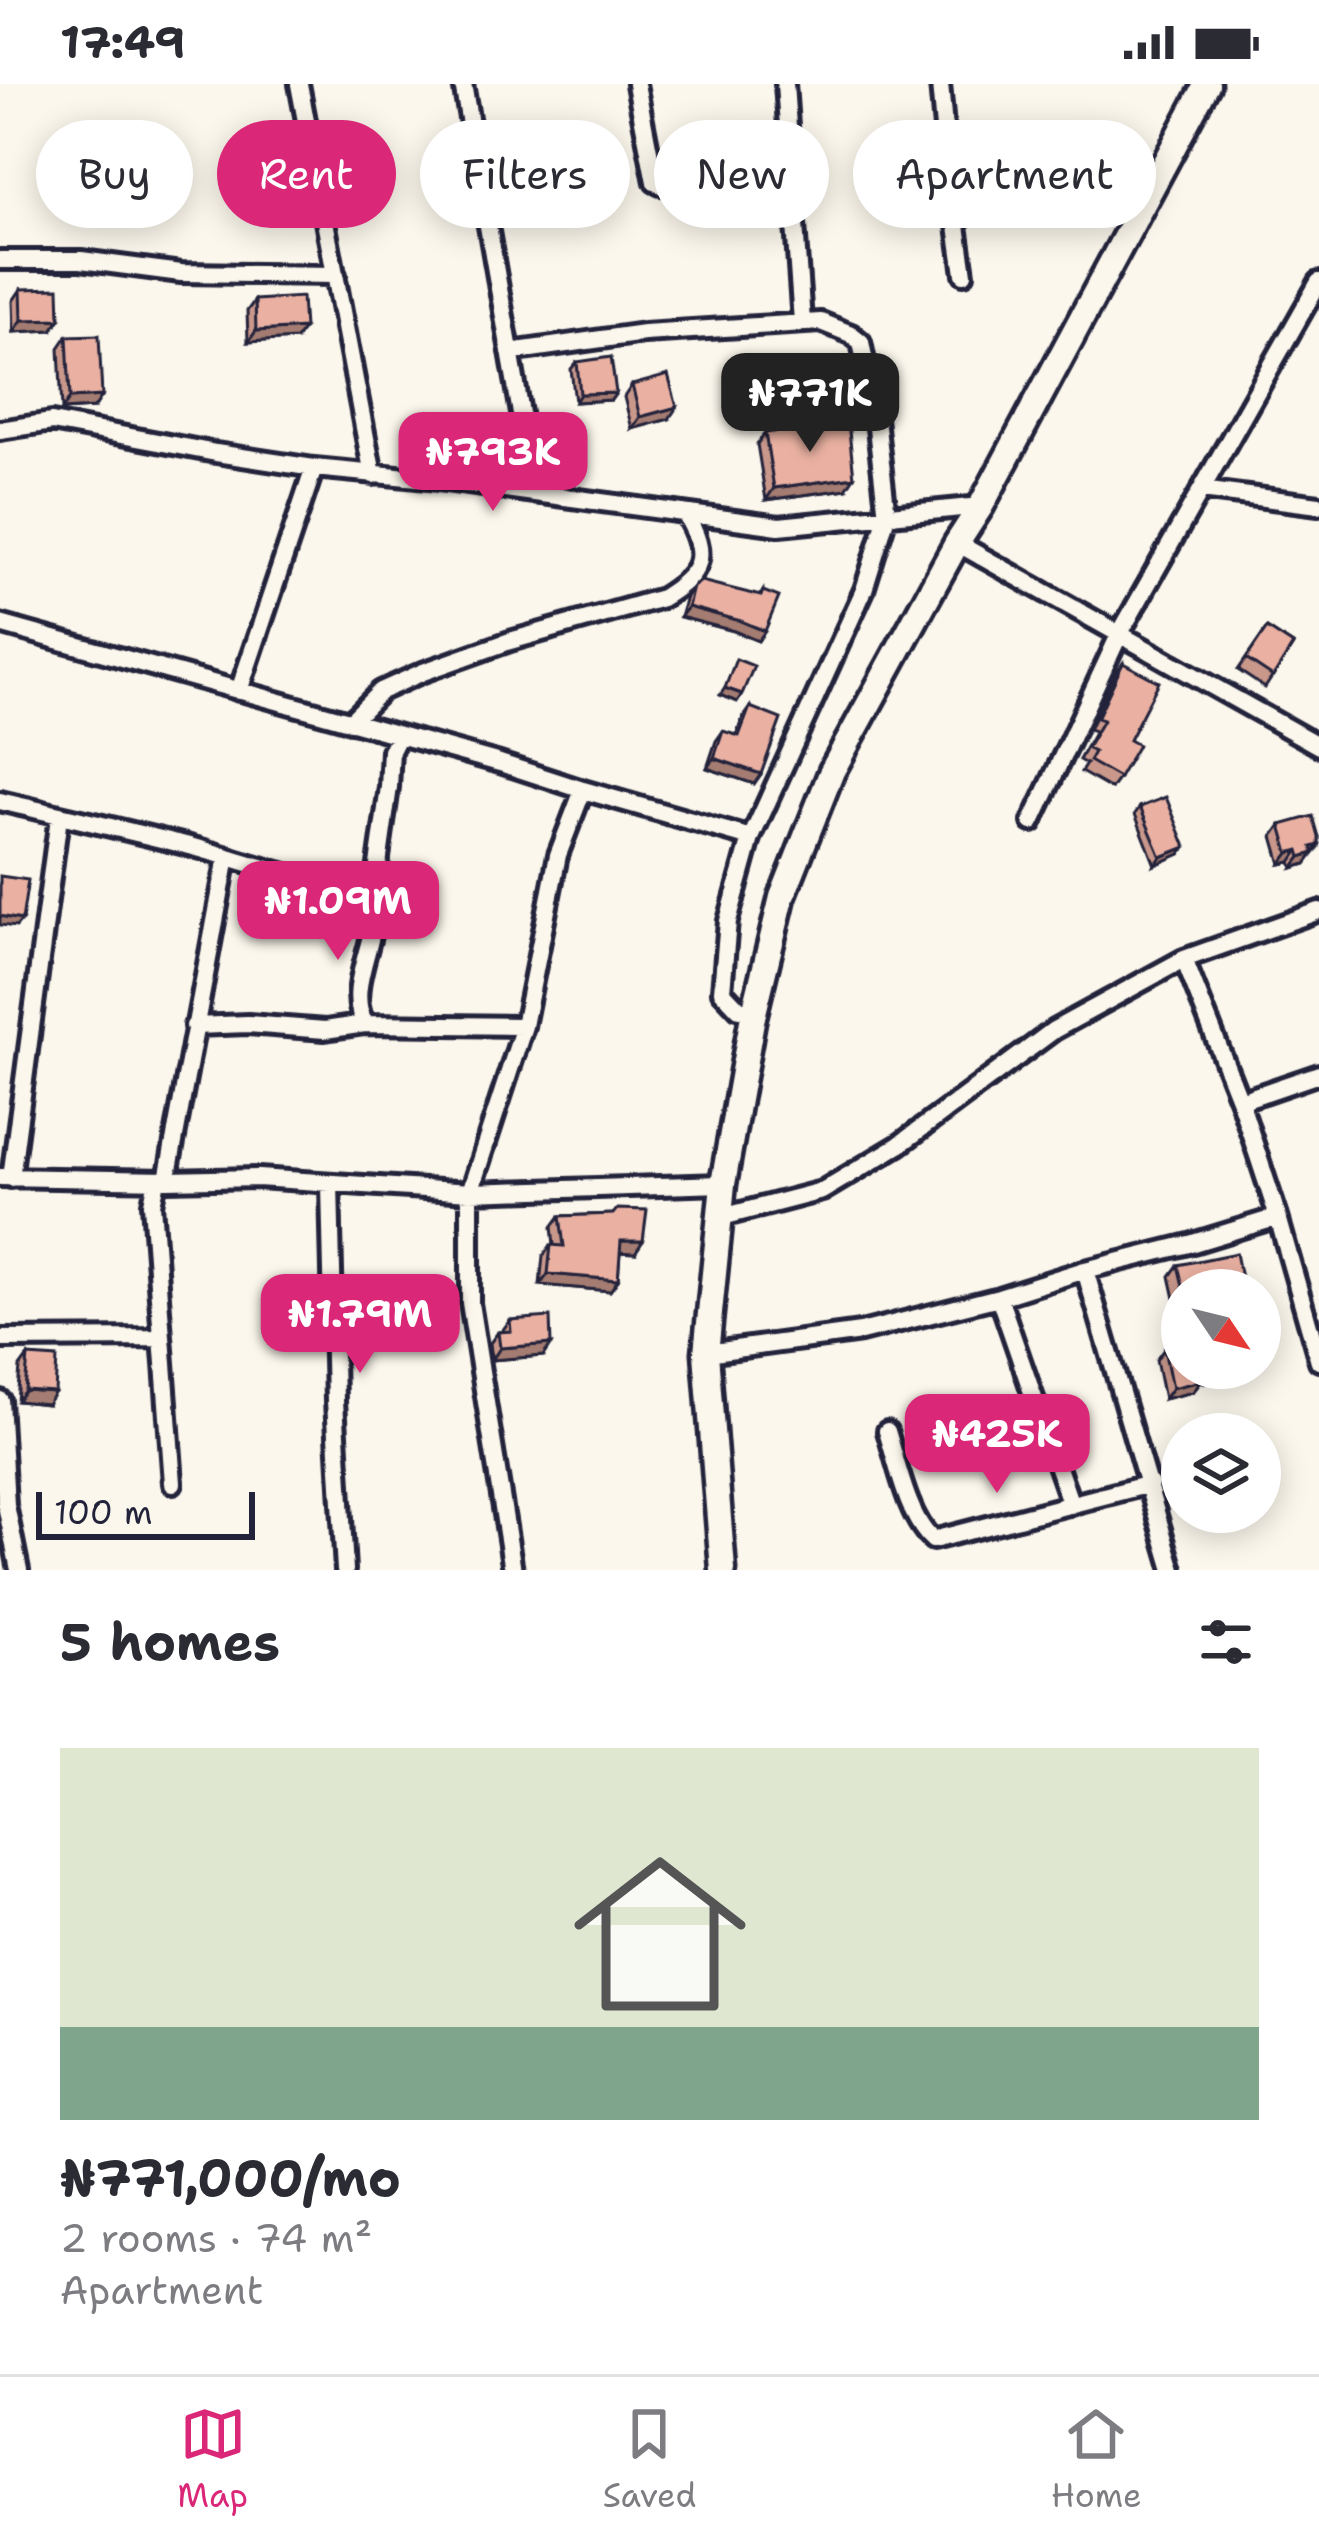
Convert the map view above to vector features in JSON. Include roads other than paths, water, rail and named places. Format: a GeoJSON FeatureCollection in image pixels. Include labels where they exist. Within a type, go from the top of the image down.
{"type":"FeatureCollection","features":[{"type":"Feature","properties":{"kind":"main road"},"geometry":{"type":"LineString","coordinates":[[1156,180],[1207,84]]}},
{"type":"Feature","properties":{"kind":"main road"},"geometry":{"type":"LineString","coordinates":[[723,1570],[706,1354],[723,1184],[754,1012],[782,896],[832,771],[1130,228]]}},
{"type":"Feature","properties":{"kind":"street"},"geometry":{"type":"LineString","coordinates":[[299,84],[373,475]]}},
{"type":"Feature","properties":{"kind":"street"},"geometry":{"type":"LineString","coordinates":[[464,84],[522,419],[540,494]]}},
{"type":"Feature","properties":{"kind":"street"},"geometry":{"type":"LineString","coordinates":[[636,84],[654,177]]}},
{"type":"Feature","properties":{"kind":"street"},"geometry":{"type":"LineString","coordinates":[[784,84],[787,120]]}},
{"type":"Feature","properties":{"kind":"street"},"geometry":{"type":"LineString","coordinates":[[940,84],[943,120]]}},
{"type":"Feature","properties":{"kind":"street"},"geometry":{"type":"LineString","coordinates":[[796,228],[802,322]]}},
{"type":"Feature","properties":{"kind":"street"},"geometry":{"type":"LineString","coordinates":[[957,228],[964,274]]}},
{"type":"Feature","properties":{"kind":"street"},"geometry":{"type":"LineString","coordinates":[[0,260],[81,260],[181,273],[336,275]]}},
{"type":"Feature","properties":{"kind":"street"},"geometry":{"type":"LineString","coordinates":[[1032,822],[1120,633],[1319,282]]}},
{"type":"Feature","properties":{"kind":"street"},"geometry":{"type":"LineString","coordinates":[[510,352],[644,333],[802,322],[820,322],[861,342],[875,410],[887,516],[863,590],[751,838],[728,921],[722,991],[739,1009],[754,1012]]}},
{"type":"Feature","properties":{"kind":"street"},"geometry":{"type":"LineString","coordinates":[[0,430],[52,422],[314,468],[779,526],[981,506]]}},
{"type":"Feature","properties":{"kind":"street"},"geometry":{"type":"LineString","coordinates":[[239,691],[314,468]]}},
{"type":"Feature","properties":{"kind":"street"},"geometry":{"type":"LineString","coordinates":[[1202,490],[1319,505]]}},
{"type":"Feature","properties":{"kind":"street"},"geometry":{"type":"LineString","coordinates":[[350,722],[381,691],[423,672],[510,641],[662,598],[684,585],[700,558],[701,545],[685,514]]}},
{"type":"Feature","properties":{"kind":"street"},"geometry":{"type":"LineString","coordinates":[[957,544],[1319,746]]}},
{"type":"Feature","properties":{"kind":"street"},"geometry":{"type":"LineString","coordinates":[[0,624],[751,838]]}},
{"type":"Feature","properties":{"kind":"street"},"geometry":{"type":"LineString","coordinates":[[365,1024],[358,996],[374,921],[391,751],[399,735]]}},
{"type":"Feature","properties":{"kind":"street"},"geometry":{"type":"LineString","coordinates":[[513,1570],[470,1303],[470,1192],[524,1026],[558,855],[583,790]]}},
{"type":"Feature","properties":{"kind":"street"},"geometry":{"type":"LineString","coordinates":[[0,801],[261,868],[346,886],[375,886]]}},
{"type":"Feature","properties":{"kind":"street"},"geometry":{"type":"LineString","coordinates":[[59,817],[5,1178],[258,1178],[470,1192],[723,1184]]}},
{"type":"Feature","properties":{"kind":"street"},"geometry":{"type":"LineString","coordinates":[[173,1483],[152,1204],[162,1180],[227,856]]}},
{"type":"Feature","properties":{"kind":"street"},"geometry":{"type":"LineString","coordinates":[[718,1218],[822,1191],[899,1145],[1054,1030],[1184,959],[1319,911]]}},
{"type":"Feature","properties":{"kind":"street"},"geometry":{"type":"LineString","coordinates":[[1184,959],[1240,1101],[1319,1361]]}},
{"type":"Feature","properties":{"kind":"street"},"geometry":{"type":"LineString","coordinates":[[194,1026],[335,1030],[365,1024],[524,1026]]}},
{"type":"Feature","properties":{"kind":"street"},"geometry":{"type":"LineString","coordinates":[[1240,1101],[1319,1074]]}},
{"type":"Feature","properties":{"kind":"street"},"geometry":{"type":"LineString","coordinates":[[330,1184],[334,1401],[345,1570]]}},
{"type":"Feature","properties":{"kind":"street"},"geometry":{"type":"LineString","coordinates":[[706,1354],[861,1332],[1278,1217]]}},
{"type":"Feature","properties":{"kind":"street"},"geometry":{"type":"LineString","coordinates":[[1085,1270],[1173,1570]]}},
{"type":"Feature","properties":{"kind":"street"},"geometry":{"type":"LineString","coordinates":[[999,1297],[1071,1505]]}},
{"type":"Feature","properties":{"kind":"street"},"geometry":{"type":"LineString","coordinates":[[0,1339],[161,1334]]}},
{"type":"Feature","properties":{"kind":"street"},"geometry":{"type":"LineString","coordinates":[[0,1400],[6,1505],[19,1570]]}},
{"type":"Feature","properties":{"kind":"street"},"geometry":{"type":"LineString","coordinates":[[886,1431],[915,1517],[933,1540],[1150,1484]]}}]}
